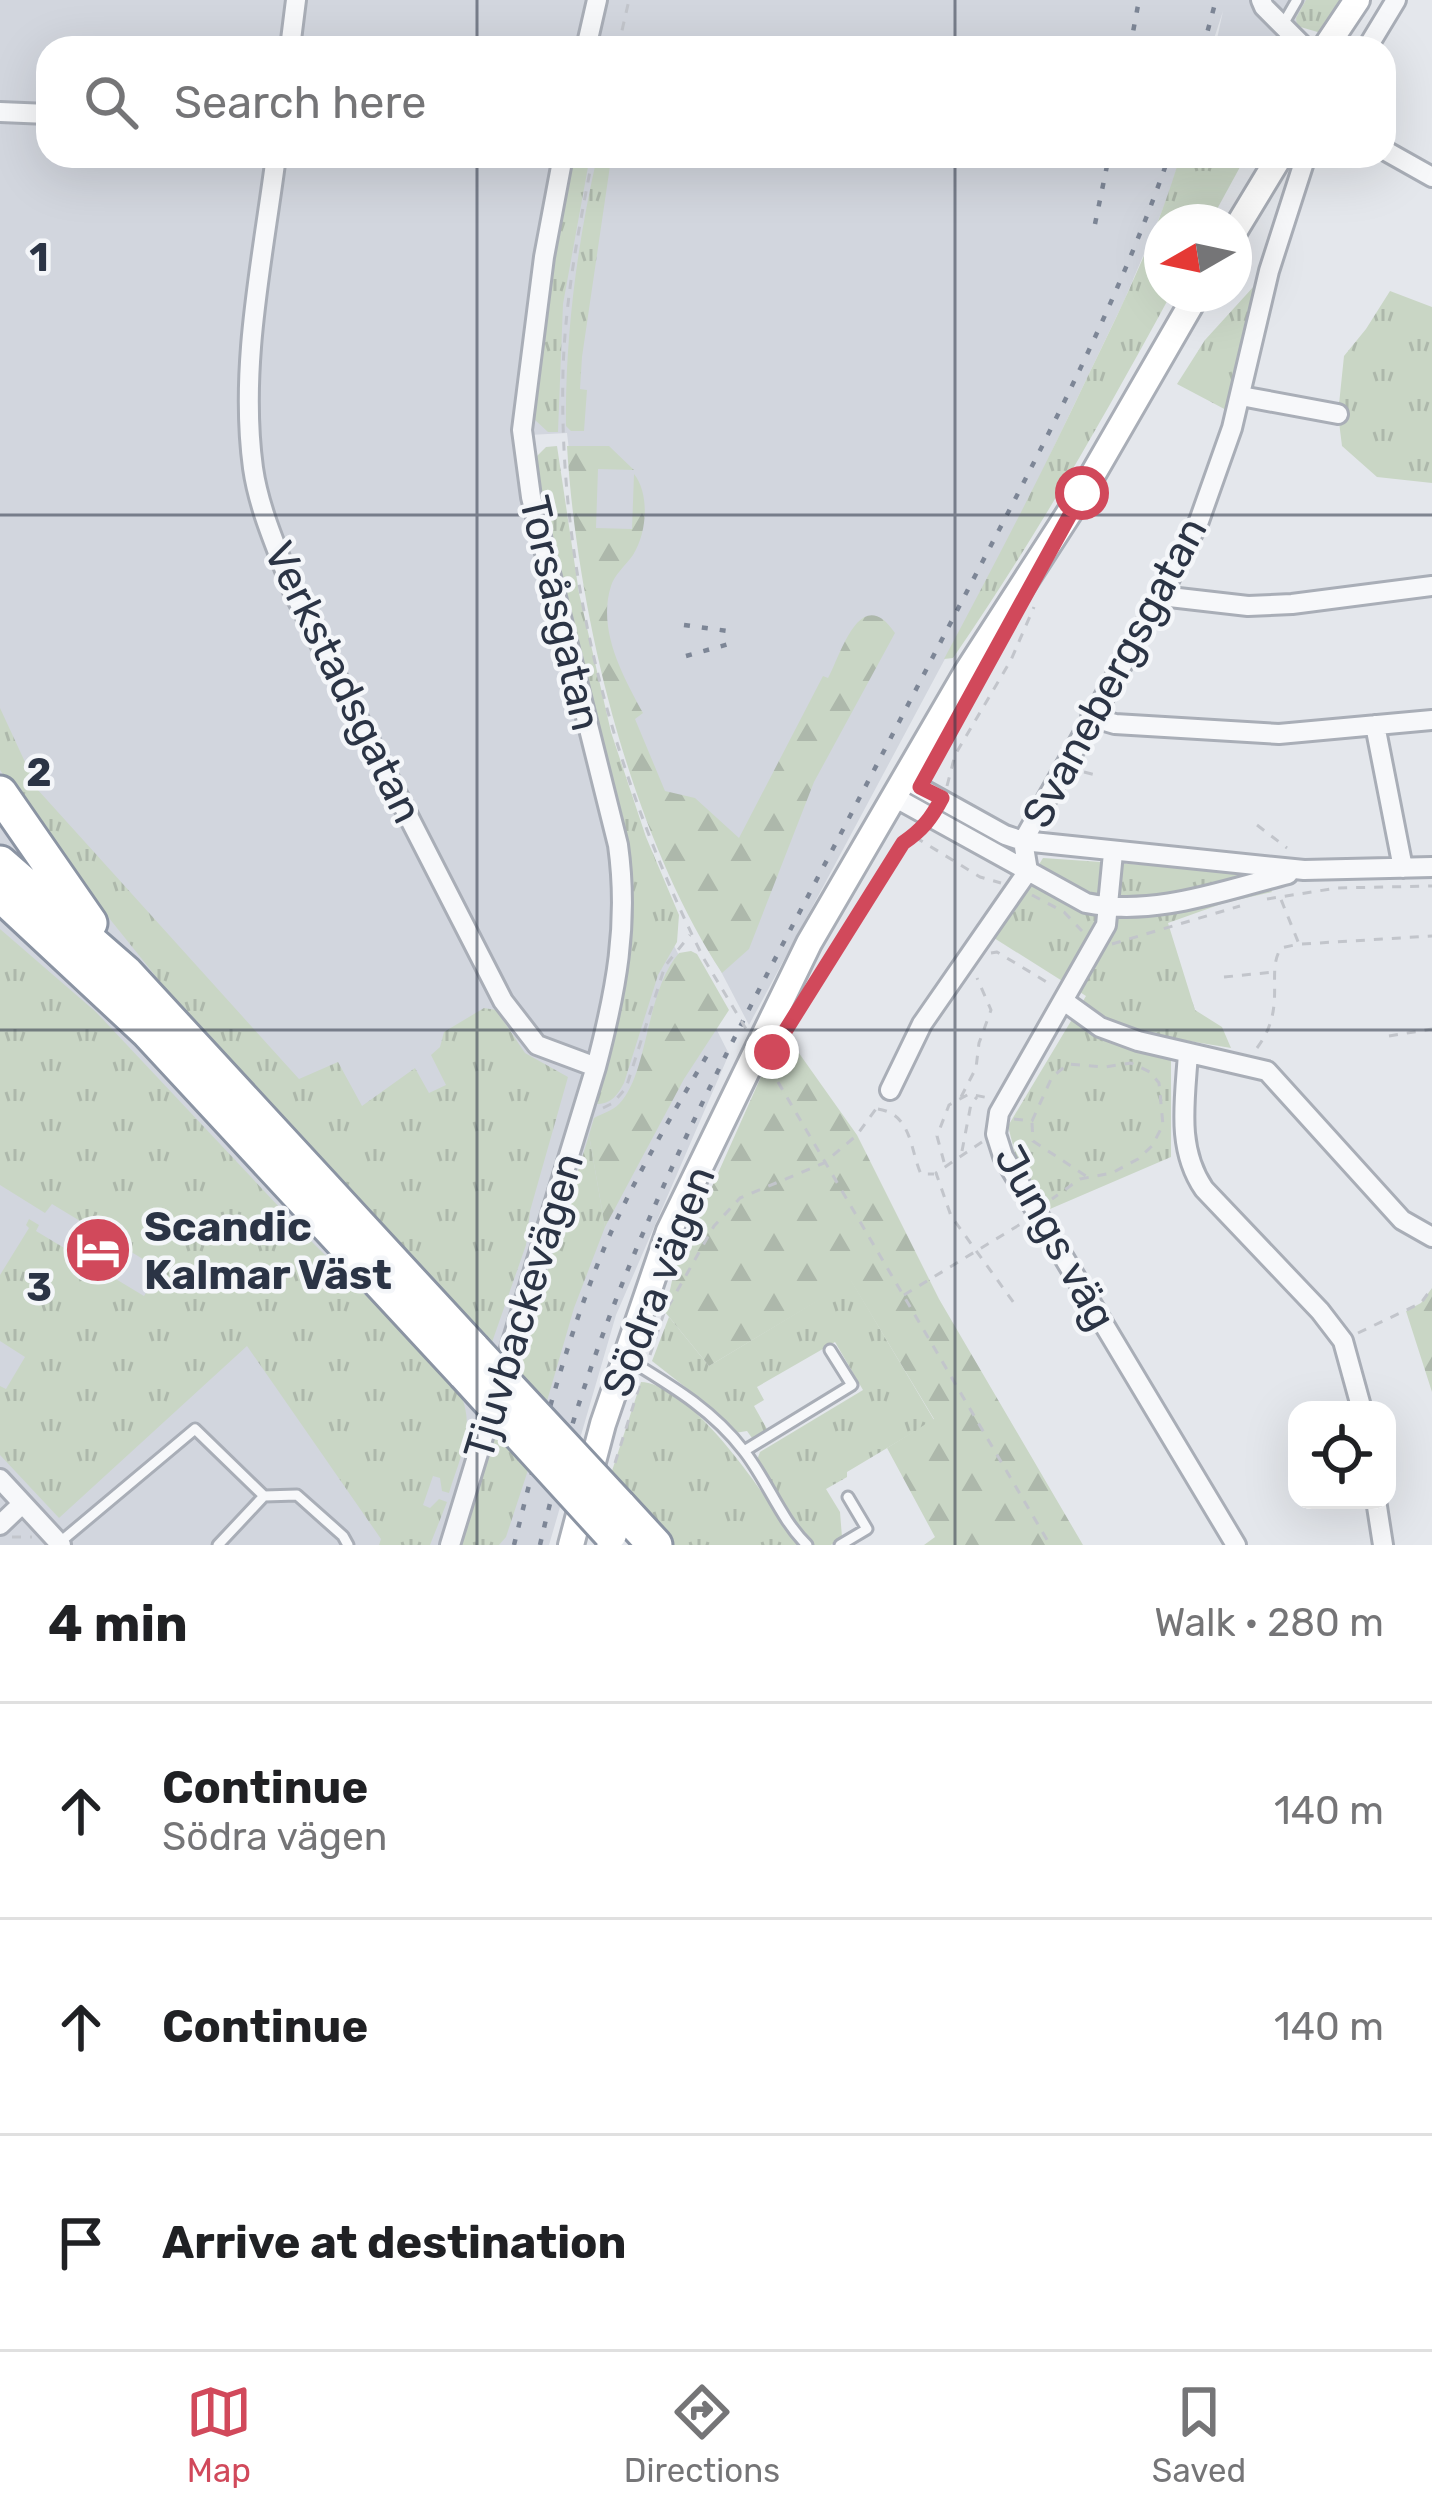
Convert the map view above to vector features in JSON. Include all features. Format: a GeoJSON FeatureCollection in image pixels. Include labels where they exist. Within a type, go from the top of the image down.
{"type":"FeatureCollection","features":[{"type":"Feature","properties":{"kind":"highway"},"geometry":{"type":"LineString","coordinates":[[0,793],[126,973],[469,1362]]}},
{"type":"Feature","properties":{"kind":"highway"},"geometry":{"type":"LineString","coordinates":[[0,862],[126,973]]}},
{"type":"Feature","properties":{"kind":"highway"},"geometry":{"type":"LineString","coordinates":[[0,894],[148,1032],[615,1515],[655,1545]]}},
{"type":"Feature","properties":{"kind":"highway"},"geometry":{"type":"LineString","coordinates":[[0,904],[43,931]]}},
{"type":"Feature","properties":{"kind":"main road"},"geometry":{"type":"LineString","coordinates":[[1333,36],[1357,0]]}},
{"type":"Feature","properties":{"kind":"main road"},"geometry":{"type":"LineString","coordinates":[[1351,36],[1373,0]]}},
{"type":"Feature","properties":{"kind":"main road"},"geometry":{"type":"LineString","coordinates":[[1237,204],[1256,168]]}},
{"type":"Feature","properties":{"kind":"main road"},"geometry":{"type":"LineString","coordinates":[[1251,204],[1273,168]]}},
{"type":"Feature","properties":{"kind":"main road","name":"Södra vägen"},"geometry":{"type":"LineString","coordinates":[[571,1545],[597,1446],[635,1364],[669,1231],[769,1025],[819,956],[918,797],[1184,312]]}},
{"type":"Feature","properties":{"kind":"street"},"geometry":{"type":"LineString","coordinates":[[292,36],[296,0]]}},
{"type":"Feature","properties":{"kind":"street"},"geometry":{"type":"LineString","coordinates":[[589,36],[597,0]]}},
{"type":"Feature","properties":{"kind":"street"},"geometry":{"type":"LineString","coordinates":[[1262,0],[1292,36]]}},
{"type":"Feature","properties":{"kind":"street"},"geometry":{"type":"LineString","coordinates":[[1374,36],[1396,0]]}},
{"type":"Feature","properties":{"kind":"street"},"geometry":{"type":"LineString","coordinates":[[0,112],[36,114]]}},
{"type":"Feature","properties":{"kind":"street"},"geometry":{"type":"LineString","coordinates":[[1396,157],[1432,177]]}},
{"type":"Feature","properties":{"kind":"street","name":"Verkstadsgatan"},"geometry":{"type":"LineString","coordinates":[[275,168],[247,394],[254,472],[270,531],[293,591],[503,1001],[537,1046],[596,1067]]}},
{"type":"Feature","properties":{"kind":"street","name":"Torsåsgatan"},"geometry":{"type":"LineString","coordinates":[[561,168],[522,430],[531,497],[618,845],[624,888],[616,990],[596,1067]]}},
{"type":"Feature","properties":{"kind":"street","name":"Svanebergsgatan"},"geometry":{"type":"LineString","coordinates":[[1023,879],[1023,841],[1199,521],[1241,396],[1269,272],[1302,168]]}},
{"type":"Feature","properties":{"kind":"street"},"geometry":{"type":"LineString","coordinates":[[1241,396],[1338,414]]}},
{"type":"Feature","properties":{"kind":"street"},"geometry":{"type":"LineString","coordinates":[[1161,596],[1248,605],[1292,604],[1432,586]]}},
{"type":"Feature","properties":{"kind":"street"},"geometry":{"type":"LineString","coordinates":[[1091,717],[1131,725],[1279,734],[1432,720]]}},
{"type":"Feature","properties":{"kind":"street"},"geometry":{"type":"LineString","coordinates":[[1375,725],[1403,868]]}},
{"type":"Feature","properties":{"kind":"street"},"geometry":{"type":"LineString","coordinates":[[918,797],[1023,841],[1304,870],[1432,867]]}},
{"type":"Feature","properties":{"kind":"street"},"geometry":{"type":"LineString","coordinates":[[918,797],[1023,879],[1108,908],[1158,907],[1304,870]]}},
{"type":"Feature","properties":{"kind":"street","name":"Jungs väg"},"geometry":{"type":"LineString","coordinates":[[1112,853],[1106,925],[995,1108],[996,1134],[1003,1156],[1236,1545]]}},
{"type":"Feature","properties":{"kind":"street"},"geometry":{"type":"LineString","coordinates":[[890,1090],[922,1024],[1023,879]]}},
{"type":"Feature","properties":{"kind":"street"},"geometry":{"type":"LineString","coordinates":[[1060,995],[1100,1027],[1267,1071],[1402,1220],[1432,1237]]}},
{"type":"Feature","properties":{"kind":"street"},"geometry":{"type":"LineString","coordinates":[[1188,1052],[1184,1144],[1191,1169],[1204,1190],[1320,1310],[1342,1341],[1359,1401]]}},
{"type":"Feature","properties":{"kind":"street","name":"Tjuvbackevägen"},"geometry":{"type":"LineString","coordinates":[[450,1545],[596,1067]]}},
{"type":"Feature","properties":{"kind":"street"},"geometry":{"type":"LineString","coordinates":[[0,1479],[54,1544]]}},
{"type":"Feature","properties":{"kind":"street"},"geometry":{"type":"LineString","coordinates":[[1,1533],[22,1504]]}},
{"type":"Feature","properties":{"kind":"street"},"geometry":{"type":"LineString","coordinates":[[1377,1509],[1383,1545]]}},
{"type":"Feature","properties":{"kind":"lane"},"geometry":{"type":"LineString","coordinates":[[1282,26],[1297,0]]}},
{"type":"Feature","properties":{"kind":"lane"},"geometry":{"type":"LineString","coordinates":[[744,1451],[852,1385],[830,1350]]}},
{"type":"Feature","properties":{"kind":"lane"},"geometry":{"type":"LineString","coordinates":[[635,1364],[664,1378],[712,1416],[744,1451],[808,1545]]}},
{"type":"Feature","properties":{"kind":"lane"},"geometry":{"type":"LineString","coordinates":[[54,1544],[195,1429],[264,1496]]}},
{"type":"Feature","properties":{"kind":"lane"},"geometry":{"type":"LineString","coordinates":[[218,1545],[264,1496],[297,1495],[348,1545]]}},
{"type":"Feature","properties":{"kind":"lane"},"geometry":{"type":"LineString","coordinates":[[840,1545],[867,1529],[848,1496]]}},
{"type":"Feature","properties":{"kind":"path"},"geometry":{"type":"LineString","coordinates":[[621,36],[629,0]]}},
{"type":"Feature","properties":{"kind":"path"},"geometry":{"type":"LineString","coordinates":[[591,168],[566,323],[563,433],[568,516],[608,709],[655,852],[704,959],[1050,1545]]}},
{"type":"Feature","properties":{"kind":"path"},"geometry":{"type":"LineString","coordinates":[[914,836],[918,797],[955,755],[1011,660],[1040,596]]}},
{"type":"Feature","properties":{"kind":"path"},"geometry":{"type":"LineString","coordinates":[[1257,825],[1287,848]]}},
{"type":"Feature","properties":{"kind":"path"},"geometry":{"type":"LineString","coordinates":[[914,836],[980,877],[1023,879]]}},
{"type":"Feature","properties":{"kind":"path"},"geometry":{"type":"LineString","coordinates":[[804,1001],[903,843],[914,836]]}},
{"type":"Feature","properties":{"kind":"path"},"geometry":{"type":"LineString","coordinates":[[1280,896],[1299,944]]}},
{"type":"Feature","properties":{"kind":"path"},"geometry":{"type":"LineString","coordinates":[[584,1108],[614,1103],[626,1088],[664,966],[691,934]]}},
{"type":"Feature","properties":{"kind":"path"},"geometry":{"type":"LineString","coordinates":[[1245,1064],[1269,1032],[1276,1008],[1275,957],[1281,948],[1432,936]]}},
{"type":"Feature","properties":{"kind":"path"},"geometry":{"type":"LineString","coordinates":[[982,955],[997,952],[1060,995]]}},
{"type":"Feature","properties":{"kind":"path"},"geometry":{"type":"LineString","coordinates":[[945,1164],[937,1136],[949,1105],[961,1096],[976,1068],[979,1043],[992,1010],[976,971]]}},
{"type":"Feature","properties":{"kind":"path"},"geometry":{"type":"LineString","coordinates":[[1223,976],[1277,972]]}},
{"type":"Feature","properties":{"kind":"path"},"geometry":{"type":"LineString","coordinates":[[1389,1036],[1432,1029]]}},
{"type":"Feature","properties":{"kind":"path"},"geometry":{"type":"LineString","coordinates":[[762,1073],[772,1052]]}},
{"type":"Feature","properties":{"kind":"path"},"geometry":{"type":"LineString","coordinates":[[902,1296],[1080,1179],[1089,1178],[1112,1173],[1138,1159],[1159,1136],[1162,1096],[1150,1072],[1132,1063],[1068,1064],[1052,1077],[1032,1121],[1033,1142],[1089,1178]]}},
{"type":"Feature","properties":{"kind":"path"},"geometry":{"type":"LineString","coordinates":[[615,1515],[635,1364],[714,1226],[740,1198],[824,1163],[857,1135],[890,1090]]}},
{"type":"Feature","properties":{"kind":"path"},"geometry":{"type":"LineString","coordinates":[[961,1096],[978,1096],[995,1108],[1032,1121]]}},
{"type":"Feature","properties":{"kind":"path"},"geometry":{"type":"LineString","coordinates":[[961,1155],[971,1104],[978,1096]]}},
{"type":"Feature","properties":{"kind":"path"},"geometry":{"type":"LineString","coordinates":[[876,1109],[887,1110],[904,1126],[921,1174],[936,1173],[983,1141]]}},
{"type":"Feature","properties":{"kind":"path"},"geometry":{"type":"LineString","coordinates":[[936,1173],[951,1216],[1014,1303]]}},
{"type":"Feature","properties":{"kind":"path"},"geometry":{"type":"LineString","coordinates":[[1342,1341],[1421,1303],[1432,1288]]}},
{"type":"Feature","properties":{"kind":"path"},"geometry":{"type":"LineString","coordinates":[[665,1312],[670,1292]]}},
{"type":"Feature","properties":{"kind":"path"},"geometry":{"type":"LineString","coordinates":[[1,1533],[54,1544]]}},
{"type":"Feature","properties":{"kind":"shaded area"},"geometry":{"type":"Polygon","coordinates":[[[0,0],[1311,0],[1296,36],[1218,36],[1223,11],[1215,36],[36,36],[36,168],[1177,168],[1165,204],[1144,204],[1144,254],[1015,528],[749,1025],[682,897],[580,543],[567,433],[529,435],[575,657],[625,849],[729,1054],[616,1315],[549,1545],[0,1545],[0,0]]]}},
{"type":"Feature","properties":{"kind":"green space"},"geometry":{"type":"Polygon","coordinates":[[[1306,0],[1351,0],[1335,25],[1321,33],[1297,26],[1306,0]]]}},
{"type":"Feature","properties":{"kind":"green space"},"geometry":{"type":"Polygon","coordinates":[[[570,168],[588,168],[563,304],[558,432],[548,432],[534,419],[535,382],[570,168]]]}},
{"type":"Feature","properties":{"kind":"green space"},"geometry":{"type":"Polygon","coordinates":[[[595,168],[610,168],[582,357],[580,389],[587,390],[584,431],[571,431],[566,426],[566,392],[578,257],[595,168]]]}},
{"type":"Feature","properties":{"kind":"green space"},"geometry":{"type":"Polygon","coordinates":[[[1176,168],[1239,168],[1220,204],[1164,204],[1176,168]]]}},
{"type":"Feature","properties":{"kind":"green space"},"geometry":{"type":"Polygon","coordinates":[[[1144,254],[1144,312],[1161,312],[1040,524],[953,658],[944,659],[1035,484],[1144,254]]]}},
{"type":"Feature","properties":{"kind":"green space"},"geometry":{"type":"Polygon","coordinates":[[[1390,291],[1432,307],[1432,483],[1377,477],[1342,446],[1338,414],[1344,356],[1390,291]]]}},
{"type":"Feature","properties":{"kind":"green space"},"geometry":{"type":"Polygon","coordinates":[[[1230,312],[1250,312],[1230,412],[1177,384],[1205,340],[1230,312]]]}},
{"type":"Feature","properties":{"kind":"green space"},"geometry":{"type":"Polygon","coordinates":[[[557,446],[579,593],[611,732],[646,837],[679,915],[677,942],[658,975],[624,1083],[602,1104],[597,1104],[632,939],[632,865],[540,497],[537,456],[546,447],[557,446]]]}},
{"type":"Feature","properties":{"kind":"green space"},"geometry":{"type":"Polygon","coordinates":[[[567,446],[609,446],[634,470],[598,469],[596,528],[632,529],[634,474],[644,503],[638,546],[613,582],[608,603],[614,652],[643,713],[635,719],[665,791],[695,798],[739,838],[853,628],[871,615],[883,619],[895,633],[814,782],[749,949],[722,973],[660,855],[614,720],[582,579],[567,446]]]}},
{"type":"Feature","properties":{"kind":"green space"},"geometry":{"type":"Polygon","coordinates":[[[0,708],[38,790],[299,1079],[338,1062],[362,1106],[415,1068],[429,1093],[446,1085],[431,1055],[440,1047],[444,1032],[484,1008],[496,1010],[525,1053],[568,1077],[530,1211],[526,1245],[490,1348],[174,999],[64,862],[0,770],[0,708]]]}},
{"type":"Feature","properties":{"kind":"green space"},"geometry":{"type":"Polygon","coordinates":[[[1043,858],[1261,873],[1272,892],[1168,923],[1195,1010],[1222,1027],[1231,1048],[1171,1038],[1171,1157],[1050,1209],[1017,1161],[1008,1126],[1086,996],[994,938],[1043,858]]]}},
{"type":"Feature","properties":{"kind":"green space"},"geometry":{"type":"Polygon","coordinates":[[[0,929],[96,1012],[312,1242],[455,1384],[466,1412],[466,1438],[449,1493],[442,1491],[440,1478],[433,1476],[423,1505],[430,1508],[439,1499],[447,1502],[430,1545],[379,1545],[381,1539],[247,1346],[59,1518],[0,1455],[0,1386],[6,1389],[25,1357],[0,1341],[0,1275],[29,1228],[29,1219],[39,1225],[36,1231],[144,1296],[161,1270],[52,1204],[45,1213],[0,1185],[0,929]]]}},
{"type":"Feature","properties":{"kind":"green space"},"geometry":{"type":"Polygon","coordinates":[[[691,951],[729,1010],[684,1079],[605,1227],[589,1135],[594,1118],[616,1106],[629,1090],[668,969],[679,953],[691,951]]]}},
{"type":"Feature","properties":{"kind":"green space"},"geometry":{"type":"Polygon","coordinates":[[[784,1032],[857,1135],[939,1299],[1083,1545],[924,1545],[935,1537],[887,1448],[934,1419],[851,1281],[709,1366],[665,1312],[674,1272],[784,1032]]]}},
{"type":"Feature","properties":{"kind":"green space"},"geometry":{"type":"Polygon","coordinates":[[[589,1135],[605,1227],[574,1308],[545,1408],[515,1376],[589,1135]]]}},
{"type":"Feature","properties":{"kind":"green space"},"geometry":{"type":"Polygon","coordinates":[[[851,1280],[934,1420],[826,1489],[840,1512],[842,1537],[831,1545],[813,1545],[757,1460],[760,1452],[863,1390],[835,1342],[757,1387],[764,1400],[754,1406],[767,1429],[752,1438],[747,1431],[735,1433],[717,1412],[652,1361],[669,1317],[709,1366],[851,1280]]]}},
{"type":"Feature","properties":{"kind":"green space"},"geometry":{"type":"Polygon","coordinates":[[[1432,1288],[1432,1392],[1406,1311],[1421,1303],[1432,1288]]]}},
{"type":"Feature","properties":{"kind":"green space"},"geometry":{"type":"Polygon","coordinates":[[[641,1382],[662,1388],[707,1424],[750,1475],[798,1545],[672,1545],[610,1477],[641,1382]]]}},
{"type":"Feature","properties":{"kind":"green space"},"geometry":{"type":"Polygon","coordinates":[[[497,1428],[530,1464],[506,1537],[499,1545],[459,1545],[497,1428]]]}},
{"type":"Feature","properties":{"kind":"railway"},"geometry":{"type":"LineString","coordinates":[[1132,36],[1139,0]]}},
{"type":"Feature","properties":{"kind":"railway"},"geometry":{"type":"LineString","coordinates":[[1206,36],[1216,0]]}},
{"type":"Feature","properties":{"kind":"railway"},"geometry":{"type":"LineString","coordinates":[[1095,224],[1107,168]]}},
{"type":"Feature","properties":{"kind":"railway"},"geometry":{"type":"LineString","coordinates":[[540,1545],[588,1375],[651,1214],[725,1057],[1062,407],[1130,258],[1164,168]]}},
{"type":"Feature","properties":{"kind":"railway"},"geometry":{"type":"LineString","coordinates":[[684,625],[735,632]]}},
{"type":"Feature","properties":{"kind":"railway"},"geometry":{"type":"LineString","coordinates":[[686,656],[736,642]]}},
{"type":"Feature","properties":{"kind":"railway"},"geometry":{"type":"LineString","coordinates":[[514,1545],[554,1394],[605,1246],[709,1052]]}},
{"type":"Feature","properties":{"kind":"place","name":"Scandic Kalmar Väst"},"geometry":{"type":"Point","coordinates":[98,1250]}},
{"type":"Feature","properties":{"kind":"route"},"geometry":{"type":"LineString","coordinates":[[772,1052],[903,843],[933,816],[942,798],[920,787],[1082,493]]}}]}
